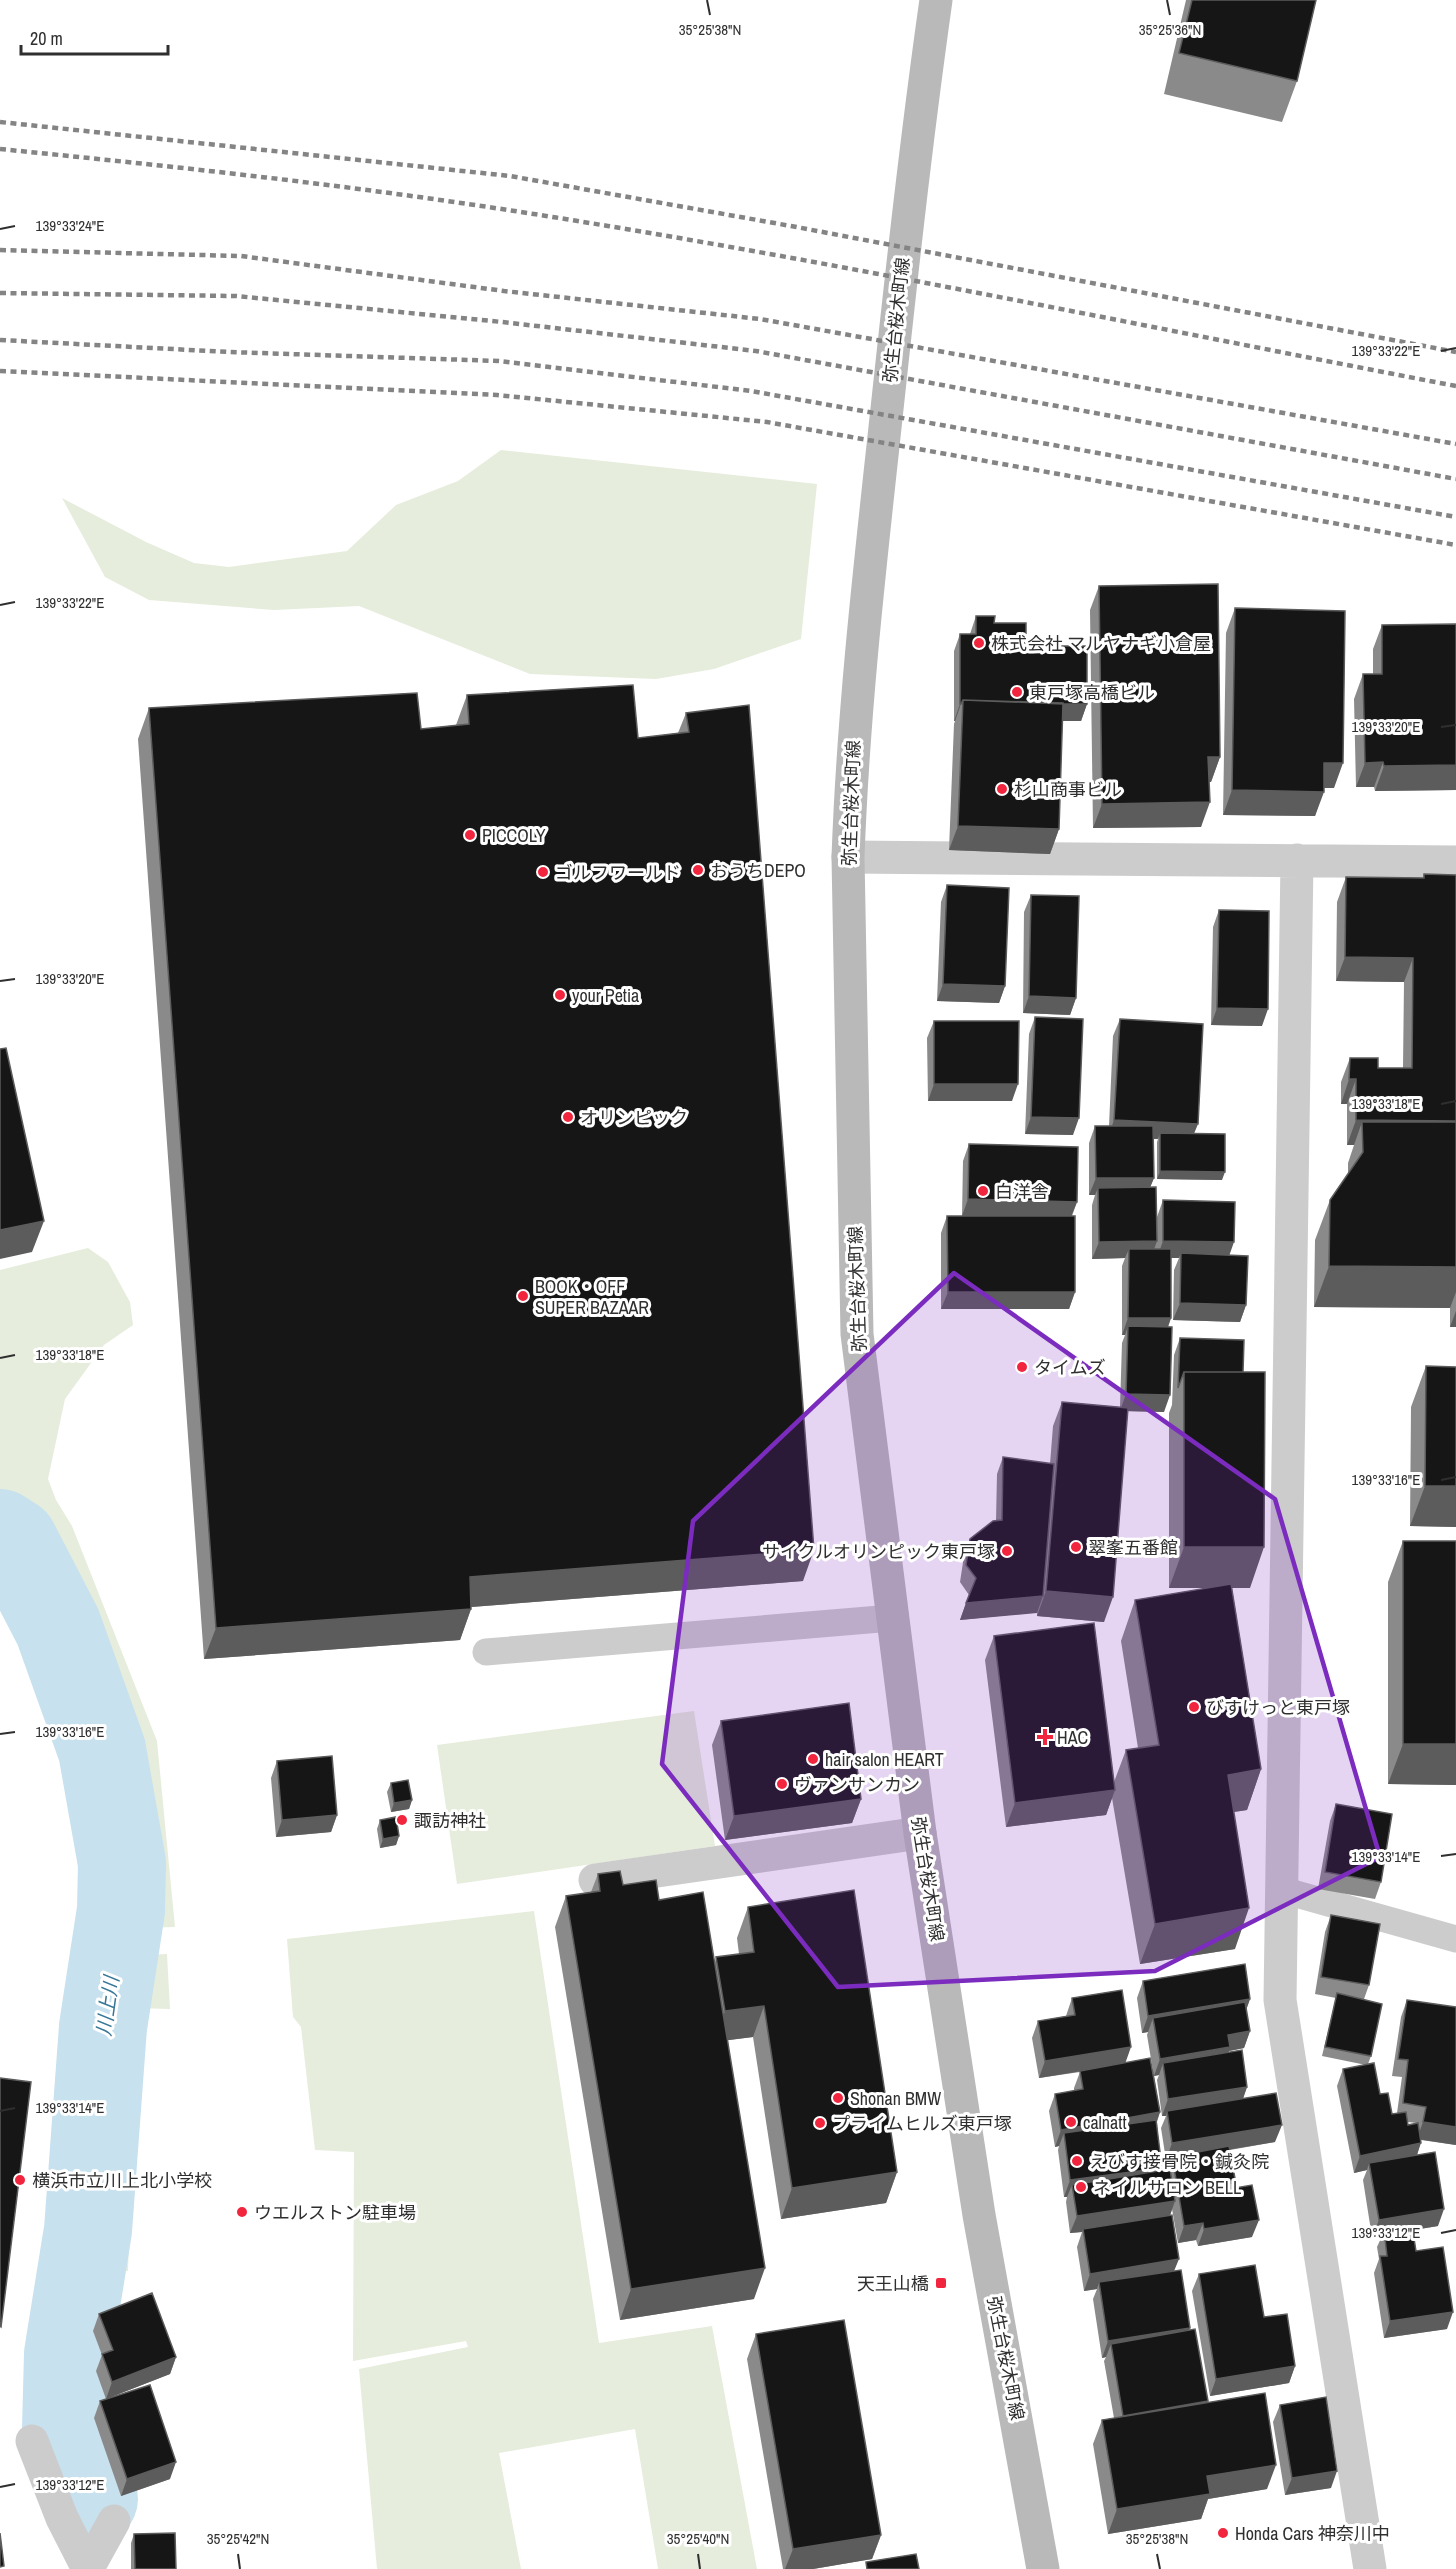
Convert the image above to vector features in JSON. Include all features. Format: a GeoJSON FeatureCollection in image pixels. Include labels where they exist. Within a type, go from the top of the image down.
{"type":"FeatureCollection","features":[{"type":"Feature","properties":{"kind":"main road","name":"弥生台桜木町線"},"geometry":{"type":"LineString","coordinates":[[936,0],[915,146],[857,688],[848,857],[857,1334],[891,1618],[920,1833],[979,2215],[1043,2569]]}},
{"type":"Feature","properties":{"kind":"street"},"geometry":{"type":"LineString","coordinates":[[848,857],[1456,862]]}},
{"type":"Feature","properties":{"kind":"street"},"geometry":{"type":"LineString","coordinates":[[1297,860],[1280,2000],[1370,2569]]}},
{"type":"Feature","properties":{"kind":"street"},"geometry":{"type":"LineString","coordinates":[[595,1880],[920,1833]]}},
{"type":"Feature","properties":{"kind":"street"},"geometry":{"type":"LineString","coordinates":[[32,2441],[62,2518],[88,2568]]}},
{"type":"Feature","properties":{"kind":"street"},"geometry":{"type":"LineString","coordinates":[[88,2568],[114,2521]]}},
{"type":"Feature","properties":{"kind":"lane"},"geometry":{"type":"LineString","coordinates":[[486,1652],[891,1618]]}},
{"type":"Feature","properties":{"kind":"lane"},"geometry":{"type":"LineString","coordinates":[[1282,1890],[1456,1940]]}},
{"type":"Feature","properties":{"kind":"highlighted area"},"geometry":{"type":"Polygon","coordinates":[[[954,1273],[1275,1499],[1380,1857],[1155,1971],[838,1987],[662,1764],[693,1521],[954,1273]]]}},
{"type":"Feature","properties":{"kind":"green space"},"geometry":{"type":"Polygon","coordinates":[[[501,450],[817,484],[801,639],[714,669],[656,679],[530,674],[359,606],[274,610],[149,600],[105,577],[62,498],[146,542],[194,563],[229,567],[347,551],[396,505],[458,481],[501,450]]]}},
{"type":"Feature","properties":{"kind":"green space"},"geometry":{"type":"Polygon","coordinates":[[[88,1248],[108,1262],[130,1302],[133,1325],[104,1345],[65,1399],[48,1479],[56,1500],[72,1526],[157,1741],[175,1927],[142,1928],[125,1922],[134,1825],[123,1759],[108,1707],[60,1594],[31,1537],[0,1515],[0,1270],[88,1248]]]}},
{"type":"Feature","properties":{"kind":"green space"},"geometry":{"type":"Polygon","coordinates":[[[694,1711],[715,1846],[457,1884],[437,1745],[694,1711]]]}},
{"type":"Feature","properties":{"kind":"green space"},"geometry":{"type":"Polygon","coordinates":[[[534,1911],[599,2343],[712,2326],[757,2569],[658,2569],[635,2429],[499,2453],[521,2569],[377,2569],[359,2369],[468,2347],[466,2341],[353,2361],[354,2152],[315,2150],[301,2027],[293,2017],[287,1939],[534,1911]]]}},
{"type":"Feature","properties":{"kind":"green space"},"geometry":{"type":"Polygon","coordinates":[[[167,1954],[170,2009],[137,2008],[128,2271],[89,2271],[106,2168],[123,1956],[167,1954]]]}},
{"type":"Feature","properties":{"kind":"building"},"geometry":{"type":"Polygon","coordinates":[[[1192,0],[1316,0],[1297,81],[1179,53],[1192,0]]]}},
{"type":"Feature","properties":{"kind":"building"},"geometry":{"type":"Polygon","coordinates":[[[1218,584],[1220,757],[1208,757],[1210,802],[1102,804],[1099,586],[1218,584]]]}},
{"type":"Feature","properties":{"kind":"building"},"geometry":{"type":"Polygon","coordinates":[[[1235,608],[1345,611],[1343,763],[1324,763],[1324,792],[1232,790],[1235,608]]]}},
{"type":"Feature","properties":{"kind":"building","name":"東戸塚高橋ビル"},"geometry":{"type":"Polygon","coordinates":[[[976,616],[995,616],[994,623],[1026,623],[1026,646],[1087,646],[1087,704],[963,700],[960,704],[960,634],[976,634],[976,616]]]}},
{"type":"Feature","properties":{"kind":"building"},"geometry":{"type":"Polygon","coordinates":[[[1456,624],[1456,765],[1384,766],[1383,762],[1365,763],[1363,674],[1382,674],[1382,625],[1456,624]]]}},
{"type":"Feature","properties":{"kind":"building"},"geometry":{"type":"Polygon","coordinates":[[[633,685],[638,738],[689,732],[686,713],[749,705],[814,1550],[470,1577],[471,1609],[216,1628],[149,708],[417,693],[421,729],[469,724],[467,695],[633,685]]]}},
{"type":"Feature","properties":{"kind":"building","name":"杉山商事ビル"},"geometry":{"type":"Polygon","coordinates":[[[963,700],[1063,703],[1059,829],[958,826],[963,700]]]}},
{"type":"Feature","properties":{"kind":"building"},"geometry":{"type":"Polygon","coordinates":[[[1424,874],[1456,875],[1456,1121],[1356,1120],[1356,1079],[1349,1079],[1350,1058],[1378,1058],[1378,1068],[1412,1068],[1413,958],[1345,957],[1346,877],[1424,878],[1424,874]]]}},
{"type":"Feature","properties":{"kind":"building"},"geometry":{"type":"Polygon","coordinates":[[[947,885],[1009,888],[1005,986],[943,984],[947,885]]]}},
{"type":"Feature","properties":{"kind":"building"},"geometry":{"type":"Polygon","coordinates":[[[1031,895],[1079,896],[1076,998],[1029,996],[1031,895]]]}},
{"type":"Feature","properties":{"kind":"building"},"geometry":{"type":"Polygon","coordinates":[[[1219,910],[1269,911],[1268,1009],[1217,1008],[1219,910]]]}},
{"type":"Feature","properties":{"kind":"building"},"geometry":{"type":"Polygon","coordinates":[[[1035,1017],[1083,1019],[1079,1118],[1031,1117],[1035,1017]]]}},
{"type":"Feature","properties":{"kind":"building"},"geometry":{"type":"Polygon","coordinates":[[[1120,1019],[1203,1024],[1198,1124],[1114,1120],[1120,1019]]]}},
{"type":"Feature","properties":{"kind":"building"},"geometry":{"type":"Polygon","coordinates":[[[934,1021],[1019,1021],[1018,1084],[934,1084],[934,1021]]]}},
{"type":"Feature","properties":{"kind":"building"},"geometry":{"type":"Polygon","coordinates":[[[6,1048],[44,1221],[0,1230],[0,1049],[6,1048]]]}},
{"type":"Feature","properties":{"kind":"building"},"geometry":{"type":"Polygon","coordinates":[[[1362,1122],[1456,1122],[1456,1267],[1329,1266],[1330,1200],[1363,1152],[1362,1122]]]}},
{"type":"Feature","properties":{"kind":"building"},"geometry":{"type":"Polygon","coordinates":[[[1095,1126],[1153,1126],[1154,1178],[1096,1178],[1095,1126]]]}},
{"type":"Feature","properties":{"kind":"building"},"geometry":{"type":"Polygon","coordinates":[[[1160,1133],[1225,1134],[1225,1172],[1160,1171],[1160,1133]]]}},
{"type":"Feature","properties":{"kind":"building"},"geometry":{"type":"Polygon","coordinates":[[[969,1144],[1078,1147],[1077,1202],[968,1199],[969,1144]]]}},
{"type":"Feature","properties":{"kind":"building"},"geometry":{"type":"Polygon","coordinates":[[[1156,1187],[1157,1241],[1099,1242],[1098,1188],[1156,1187]]]}},
{"type":"Feature","properties":{"kind":"building"},"geometry":{"type":"Polygon","coordinates":[[[1163,1200],[1235,1202],[1234,1242],[1163,1241],[1163,1200]]]}},
{"type":"Feature","properties":{"kind":"building"},"geometry":{"type":"Polygon","coordinates":[[[947,1216],[1075,1216],[1075,1292],[948,1292],[947,1216]]]}},
{"type":"Feature","properties":{"kind":"building"},"geometry":{"type":"Polygon","coordinates":[[[1129,1249],[1171,1249],[1171,1318],[1128,1318],[1129,1249]]]}},
{"type":"Feature","properties":{"kind":"building"},"geometry":{"type":"Polygon","coordinates":[[[1181,1253],[1248,1256],[1246,1305],[1180,1303],[1181,1253]]]}},
{"type":"Feature","properties":{"kind":"building"},"geometry":{"type":"Polygon","coordinates":[[[1128,1326],[1172,1327],[1170,1395],[1126,1394],[1128,1326]]]}},
{"type":"Feature","properties":{"kind":"building"},"geometry":{"type":"Polygon","coordinates":[[[1180,1338],[1244,1340],[1243,1372],[1184,1372],[1178,1388],[1180,1338]]]}},
{"type":"Feature","properties":{"kind":"building"},"geometry":{"type":"Polygon","coordinates":[[[1426,1366],[1456,1367],[1456,1486],[1425,1486],[1426,1366]]]}},
{"type":"Feature","properties":{"kind":"building"},"geometry":{"type":"Polygon","coordinates":[[[1184,1372],[1265,1372],[1264,1547],[1184,1547],[1184,1372]]]}},
{"type":"Feature","properties":{"kind":"building","name":"翠峯五番館"},"geometry":{"type":"Polygon","coordinates":[[[1062,1402],[1128,1408],[1113,1597],[1046,1591],[1062,1402]]]}},
{"type":"Feature","properties":{"kind":"building","name":"サイクルオリンピック東戸塚"},"geometry":{"type":"Polygon","coordinates":[[[1003,1457],[1054,1464],[1043,1596],[966,1603],[976,1578],[966,1565],[970,1539],[993,1521],[1002,1520],[1003,1457]]]}},
{"type":"Feature","properties":{"kind":"building"},"geometry":{"type":"Polygon","coordinates":[[[1403,1541],[1456,1541],[1456,1744],[1403,1744],[1403,1541]]]}},
{"type":"Feature","properties":{"kind":"building"},"geometry":{"type":"Polygon","coordinates":[[[1231,1584],[1261,1769],[1228,1775],[1249,1908],[1155,1924],[1126,1750],[1159,1745],[1135,1600],[1231,1584]]]}},
{"type":"Feature","properties":{"kind":"building","name":"HAC"},"geometry":{"type":"Polygon","coordinates":[[[1094,1623],[1115,1790],[1015,1803],[994,1636],[1094,1623]]]}},
{"type":"Feature","properties":{"kind":"building","name":"ヴァンサンカン"},"geometry":{"type":"Polygon","coordinates":[[[849,1703],[861,1799],[734,1816],[721,1721],[849,1703]]]}},
{"type":"Feature","properties":{"kind":"building"},"geometry":{"type":"Polygon","coordinates":[[[332,1756],[337,1815],[282,1820],[277,1761],[332,1756]]]}},
{"type":"Feature","properties":{"kind":"building"},"geometry":{"type":"Polygon","coordinates":[[[408,1780],[412,1800],[394,1803],[391,1783],[408,1780]]]}},
{"type":"Feature","properties":{"kind":"building"},"geometry":{"type":"Polygon","coordinates":[[[1336,1804],[1392,1814],[1381,1882],[1325,1872],[1336,1804]]]}},
{"type":"Feature","properties":{"kind":"building"},"geometry":{"type":"Polygon","coordinates":[[[396,1817],[399,1836],[383,1839],[380,1820],[396,1817]]]}},
{"type":"Feature","properties":{"kind":"building"},"geometry":{"type":"Polygon","coordinates":[[[620,1871],[623,1885],[656,1880],[659,1900],[703,1892],[765,2268],[631,2289],[566,1896],[600,1891],[598,1874],[620,1871]]]}},
{"type":"Feature","properties":{"kind":"building","name":"プライムヒルズ東戸塚"},"geometry":{"type":"Polygon","coordinates":[[[854,1890],[897,2172],[792,2188],[764,2006],[725,2011],[716,1957],[754,1952],[748,1907],[854,1890]]]}},
{"type":"Feature","properties":{"kind":"building"},"geometry":{"type":"Polygon","coordinates":[[[1331,1915],[1380,1924],[1369,1985],[1321,1977],[1331,1915]]]}},
{"type":"Feature","properties":{"kind":"building"},"geometry":{"type":"Polygon","coordinates":[[[1245,1964],[1250,1999],[1148,2016],[1143,1981],[1245,1964]]]}},
{"type":"Feature","properties":{"kind":"building"},"geometry":{"type":"Polygon","coordinates":[[[1122,1990],[1131,2047],[1045,2061],[1038,2021],[1075,2015],[1072,1998],[1122,1990]]]}},
{"type":"Feature","properties":{"kind":"building"},"geometry":{"type":"Polygon","coordinates":[[[1337,1993],[1382,2004],[1371,2056],[1325,2047],[1337,1993]]]}},
{"type":"Feature","properties":{"kind":"building"},"geometry":{"type":"Polygon","coordinates":[[[1407,2000],[1456,2007],[1456,2127],[1423,2122],[1426,2107],[1403,2103],[1408,2060],[1398,2059],[1407,2000]]]}},
{"type":"Feature","properties":{"kind":"building"},"geometry":{"type":"Polygon","coordinates":[[[1245,2002],[1250,2031],[1228,2035],[1230,2047],[1160,2059],[1153,2018],[1245,2002]]]}},
{"type":"Feature","properties":{"kind":"building"},"geometry":{"type":"Polygon","coordinates":[[[1242,2050],[1247,2087],[1168,2099],[1163,2063],[1242,2050]]]}},
{"type":"Feature","properties":{"kind":"building"},"geometry":{"type":"Polygon","coordinates":[[[1150,2058],[1160,2112],[1061,2130],[1055,2094],[1083,2089],[1080,2071],[1150,2058]]]}},
{"type":"Feature","properties":{"kind":"building"},"geometry":{"type":"Polygon","coordinates":[[[1374,2063],[1380,2094],[1388,2093],[1392,2114],[1406,2112],[1408,2125],[1418,2123],[1421,2143],[1360,2156],[1343,2069],[1374,2063]]]}},
{"type":"Feature","properties":{"kind":"building"},"geometry":{"type":"Polygon","coordinates":[[[0,2078],[31,2082],[1,2327],[0,2326],[0,2078]]]}},
{"type":"Feature","properties":{"kind":"building"},"geometry":{"type":"Polygon","coordinates":[[[1276,2093],[1282,2125],[1172,2143],[1167,2111],[1276,2093]]]}},
{"type":"Feature","properties":{"kind":"building"},"geometry":{"type":"Polygon","coordinates":[[[1156,2120],[1162,2168],[1070,2180],[1064,2133],[1156,2120]]]}},
{"type":"Feature","properties":{"kind":"building"},"geometry":{"type":"Polygon","coordinates":[[[1229,2146],[1236,2184],[1212,2188],[1211,2185],[1178,2191],[1172,2157],[1229,2146]]]}},
{"type":"Feature","properties":{"kind":"building"},"geometry":{"type":"Polygon","coordinates":[[[1435,2152],[1444,2209],[1379,2220],[1369,2163],[1435,2152]]]}},
{"type":"Feature","properties":{"kind":"building"},"geometry":{"type":"Polygon","coordinates":[[[1170,2169],[1175,2201],[1077,2216],[1072,2185],[1170,2169]]]}},
{"type":"Feature","properties":{"kind":"building"},"geometry":{"type":"Polygon","coordinates":[[[1211,2185],[1212,2192],[1252,2185],[1259,2220],[1204,2229],[1203,2223],[1184,2226],[1178,2191],[1211,2185]]]}},
{"type":"Feature","properties":{"kind":"building"},"geometry":{"type":"Polygon","coordinates":[[[1172,2215],[1179,2259],[1090,2274],[1083,2229],[1172,2215]]]}},
{"type":"Feature","properties":{"kind":"building"},"geometry":{"type":"Polygon","coordinates":[[[1412,2226],[1416,2251],[1443,2247],[1453,2312],[1390,2321],[1380,2256],[1387,2256],[1384,2230],[1412,2226]]]}},
{"type":"Feature","properties":{"kind":"building"},"geometry":{"type":"Polygon","coordinates":[[[1255,2265],[1264,2317],[1287,2314],[1295,2366],[1216,2379],[1199,2274],[1255,2265]]]}},
{"type":"Feature","properties":{"kind":"building"},"geometry":{"type":"Polygon","coordinates":[[[1181,2270],[1190,2328],[1108,2341],[1099,2282],[1181,2270]]]}},
{"type":"Feature","properties":{"kind":"building"},"geometry":{"type":"Polygon","coordinates":[[[152,2293],[176,2357],[112,2382],[102,2354],[113,2350],[99,2314],[152,2293]]]}},
{"type":"Feature","properties":{"kind":"building"},"geometry":{"type":"Polygon","coordinates":[[[844,2320],[881,2535],[793,2549],[756,2334],[844,2320]]]}},
{"type":"Feature","properties":{"kind":"building"},"geometry":{"type":"Polygon","coordinates":[[[1195,2329],[1208,2401],[1123,2416],[1111,2344],[1195,2329]]]}},
{"type":"Feature","properties":{"kind":"building"},"geometry":{"type":"Polygon","coordinates":[[[150,2385],[176,2462],[127,2479],[100,2401],[150,2385]]]}},
{"type":"Feature","properties":{"kind":"building"},"geometry":{"type":"Polygon","coordinates":[[[1265,2393],[1276,2465],[1207,2476],[1210,2494],[1117,2509],[1102,2420],[1265,2393]]]}},
{"type":"Feature","properties":{"kind":"building"},"geometry":{"type":"Polygon","coordinates":[[[1326,2397],[1337,2471],[1292,2478],[1280,2405],[1326,2397]]]}},
{"type":"Feature","properties":{"kind":"building"},"geometry":{"type":"Polygon","coordinates":[[[0,2533],[4,2566],[0,2567],[0,2533]]]}},
{"type":"Feature","properties":{"kind":"building"},"geometry":{"type":"Polygon","coordinates":[[[175,2533],[176,2569],[135,2569],[134,2534],[175,2533]]]}},
{"type":"Feature","properties":{"kind":"building"},"geometry":{"type":"Polygon","coordinates":[[[916,2554],[919,2569],[867,2569],[866,2562],[916,2554]]]}},
{"type":"Feature","properties":{"kind":"waterway","name":"川上川"},"geometry":{"type":"LineString","coordinates":[[0,1533],[14,1542],[58,1627],[102,1750],[122,1863],[121,1910],[103,2027],[88,2230],[68,2354],[66,2429],[94,2499]]}},
{"type":"Feature","properties":{"kind":"railway"},"geometry":{"type":"LineString","coordinates":[[0,122],[510,176],[791,226],[1456,352]]}},
{"type":"Feature","properties":{"kind":"railway"},"geometry":{"type":"LineString","coordinates":[[0,149],[318,184],[627,229],[865,271],[1456,386]]}},
{"type":"Feature","properties":{"kind":"railway"},"geometry":{"type":"LineString","coordinates":[[0,250],[241,256],[504,291],[760,319],[1456,444]]}},
{"type":"Feature","properties":{"kind":"railway"},"geometry":{"type":"LineString","coordinates":[[0,293],[236,296],[502,322],[756,351],[1456,479]]}},
{"type":"Feature","properties":{"kind":"railway"},"geometry":{"type":"LineString","coordinates":[[0,340],[229,352],[499,361],[751,391],[1456,517]]}},
{"type":"Feature","properties":{"kind":"railway"},"geometry":{"type":"LineString","coordinates":[[0,371],[497,395],[767,422],[1456,545]]}},
{"type":"Feature","properties":{"kind":"place","name":"株式会社 マルヤナギ小倉屋"},"geometry":{"type":"Point","coordinates":[979,643]}},
{"type":"Feature","properties":{"kind":"place","name":"東戸塚高橋ビル"},"geometry":{"type":"Point","coordinates":[1017,692]}},
{"type":"Feature","properties":{"kind":"place","name":"杉山商事ビル"},"geometry":{"type":"Point","coordinates":[1002,789]}},
{"type":"Feature","properties":{"kind":"place","name":"PICCOLY"},"geometry":{"type":"Point","coordinates":[470,835]}},
{"type":"Feature","properties":{"kind":"place","name":"おうちDEPO"},"geometry":{"type":"Point","coordinates":[698,870]}},
{"type":"Feature","properties":{"kind":"place","name":"ゴルフワールド"},"geometry":{"type":"Point","coordinates":[543,872]}},
{"type":"Feature","properties":{"kind":"place","name":"your Petia"},"geometry":{"type":"Point","coordinates":[560,995]}},
{"type":"Feature","properties":{"kind":"place","name":"オリンピック"},"geometry":{"type":"Point","coordinates":[568,1117]}},
{"type":"Feature","properties":{"kind":"place","name":"白洋舎"},"geometry":{"type":"Point","coordinates":[983,1191]}},
{"type":"Feature","properties":{"kind":"place","name":"BOOK・OFF SUPER BAZAAR"},"geometry":{"type":"Point","coordinates":[523,1296]}},
{"type":"Feature","properties":{"kind":"place","name":"タイムズ"},"geometry":{"type":"Point","coordinates":[1022,1367]}},
{"type":"Feature","properties":{"kind":"place","name":"翠峯五番館"},"geometry":{"type":"Point","coordinates":[1076,1547]}},
{"type":"Feature","properties":{"kind":"place","name":"サイクルオリンピック東戸塚"},"geometry":{"type":"Point","coordinates":[1007,1551]}},
{"type":"Feature","properties":{"kind":"place","name":"びすけっと東戸塚"},"geometry":{"type":"Point","coordinates":[1194,1707]}},
{"type":"Feature","properties":{"kind":"place","name":"HAC"},"geometry":{"type":"Point","coordinates":[1045,1737]}},
{"type":"Feature","properties":{"kind":"place","name":"hair salon HEART"},"geometry":{"type":"Point","coordinates":[813,1759]}},
{"type":"Feature","properties":{"kind":"place","name":"ヴァンサンカン"},"geometry":{"type":"Point","coordinates":[782,1784]}},
{"type":"Feature","properties":{"kind":"place","name":"諏訪神社"},"geometry":{"type":"Point","coordinates":[402,1820]}},
{"type":"Feature","properties":{"kind":"place","name":"Shonan BMW"},"geometry":{"type":"Point","coordinates":[838,2098]}},
{"type":"Feature","properties":{"kind":"place","name":"calnatt"},"geometry":{"type":"Point","coordinates":[1071,2122]}},
{"type":"Feature","properties":{"kind":"place","name":"プライムヒルズ東戸塚"},"geometry":{"type":"Point","coordinates":[820,2123]}},
{"type":"Feature","properties":{"kind":"place","name":"えびす接骨院・鍼灸院"},"geometry":{"type":"Point","coordinates":[1077,2161]}},
{"type":"Feature","properties":{"kind":"place","name":"横浜市立川上北小学校"},"geometry":{"type":"Point","coordinates":[20,2180]}},
{"type":"Feature","properties":{"kind":"place","name":"ネイルサロン BELL"},"geometry":{"type":"Point","coordinates":[1081,2187]}},
{"type":"Feature","properties":{"kind":"place","name":"ウエルストン駐車場"},"geometry":{"type":"Point","coordinates":[242,2212]}},
{"type":"Feature","properties":{"kind":"place","name":"天王山橋"},"geometry":{"type":"Point","coordinates":[941,2283]}},
{"type":"Feature","properties":{"kind":"place","name":"Honda Cars 神奈川中"},"geometry":{"type":"Point","coordinates":[1223,2533]}}]}
